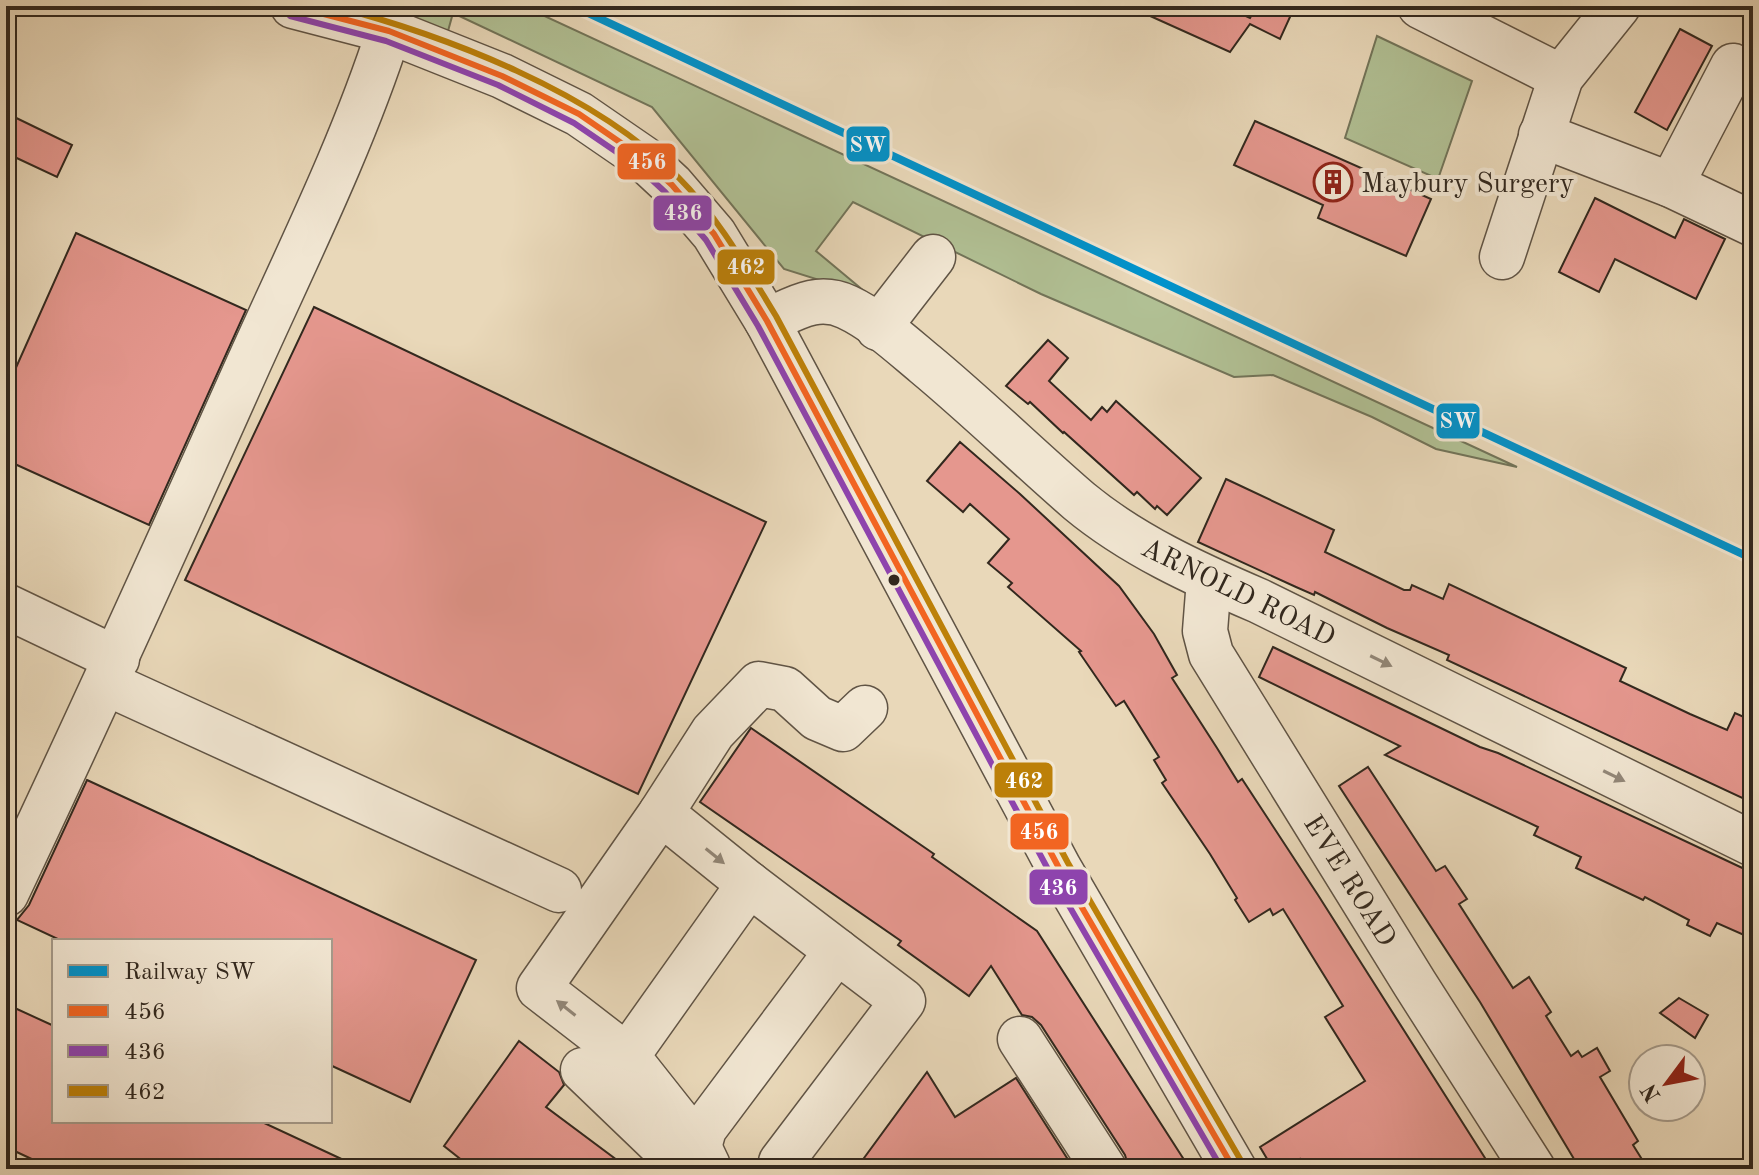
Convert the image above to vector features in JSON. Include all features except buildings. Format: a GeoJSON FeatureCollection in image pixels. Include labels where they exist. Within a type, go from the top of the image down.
{"type":"FeatureCollection","features":[{"type":"Feature","properties":{"kind":"street"},"geometry":{"type":"LineString","coordinates":[[293,6],[389,31],[502,76],[579,114],[643,158],[672,185],[714,234],[767,321],[1059,868],[1234,1169]]}},
{"type":"Feature","properties":{"kind":"street"},"geometry":{"type":"LineString","coordinates":[[1420,6],[1561,77]]}},
{"type":"Feature","properties":{"kind":"street"},"geometry":{"type":"LineString","coordinates":[[1502,257],[1561,77],[1618,6]]}},
{"type":"Feature","properties":{"kind":"street"},"geometry":{"type":"LineString","coordinates":[[6,894],[111,671],[305,239],[375,74],[389,31]]}},
{"type":"Feature","properties":{"kind":"street"},"geometry":{"type":"LineString","coordinates":[[1671,185],[1733,66]]}},
{"type":"Feature","properties":{"kind":"street"},"geometry":{"type":"LineString","coordinates":[[1541,135],[1671,185],[1753,224]]}},
{"type":"Feature","properties":{"kind":"street"},"geometry":{"type":"LineString","coordinates":[[878,328],[933,257]]}},
{"type":"Feature","properties":{"kind":"street","name":"ARNOLD ROAD"},"geometry":{"type":"LineString","coordinates":[[767,321],[818,299],[846,306],[962,394],[1081,502],[1147,549],[1753,844]]}},
{"type":"Feature","properties":{"kind":"street","name":"EVE ROAD"},"geometry":{"type":"LineString","coordinates":[[1209,580],[1205,631],[1211,654],[1533,1169]]}},
{"type":"Feature","properties":{"kind":"street"},"geometry":{"type":"LineString","coordinates":[[6,606],[111,671],[559,890]]}},
{"type":"Feature","properties":{"kind":"street"},"geometry":{"type":"LineString","coordinates":[[699,1162],[627,1056],[539,988],[661,813],[713,732],[759,684],[785,689],[817,718],[843,729],[865,708]]}},
{"type":"Feature","properties":{"kind":"street"},"geometry":{"type":"LineString","coordinates":[[661,813],[903,1001],[781,1162]]}},
{"type":"Feature","properties":{"kind":"street"},"geometry":{"type":"LineString","coordinates":[[627,1056],[749,884]]}},
{"type":"Feature","properties":{"kind":"street"},"geometry":{"type":"LineString","coordinates":[[699,1162],[704,1129],[837,951]]}},
{"type":"Feature","properties":{"kind":"street"},"geometry":{"type":"LineString","coordinates":[[1020,1039],[1104,1169]]}},
{"type":"Feature","properties":{"kind":"street"},"geometry":{"type":"LineString","coordinates":[[583,1070],[658,1142],[699,1162]]}},
{"type":"Feature","properties":{"kind":"green space"},"geometry":{"type":"Polygon","coordinates":[[[356,6],[523,6],[1517,467],[1436,449],[1372,417],[1273,375],[1234,377],[1041,294],[853,202],[816,251],[870,296],[784,269],[652,107],[453,13],[448,31],[356,6]]]}},
{"type":"Feature","properties":{"kind":"green space"},"geometry":{"type":"Polygon","coordinates":[[[1377,36],[1472,81],[1438,179],[1345,138],[1377,36]]]}},
{"type":"Feature","properties":{"kind":"rail line","name":"SW"},"geometry":{"type":"LineString","coordinates":[[573,6],[1753,559]]}},
{"type":"Feature","properties":{"kind":"transit line","name":"456"},"geometry":{"type":"LineString","coordinates":[[293,6],[389,31],[502,76],[579,114],[643,158],[672,185],[714,234],[767,321],[1059,868],[1234,1169]]}},
{"type":"Feature","properties":{"kind":"transit line","name":"462"},"geometry":{"type":"LineString","coordinates":[[333,6],[423,33],[562,93],[644,146],[678,177],[706,209],[776,316],[1068,863],[1243,1164]]}},
{"type":"Feature","properties":{"kind":"transit line","name":"436"},"geometry":{"type":"LineString","coordinates":[[290,16],[386,41],[498,85],[574,123],[637,166],[665,192],[706,240],[758,326],[1050,873],[1222,1169]]}},
{"type":"Feature","properties":{"kind":"place","name":"Maybury Surgery"},"geometry":{"type":"Point","coordinates":[1333,182]}}]}
